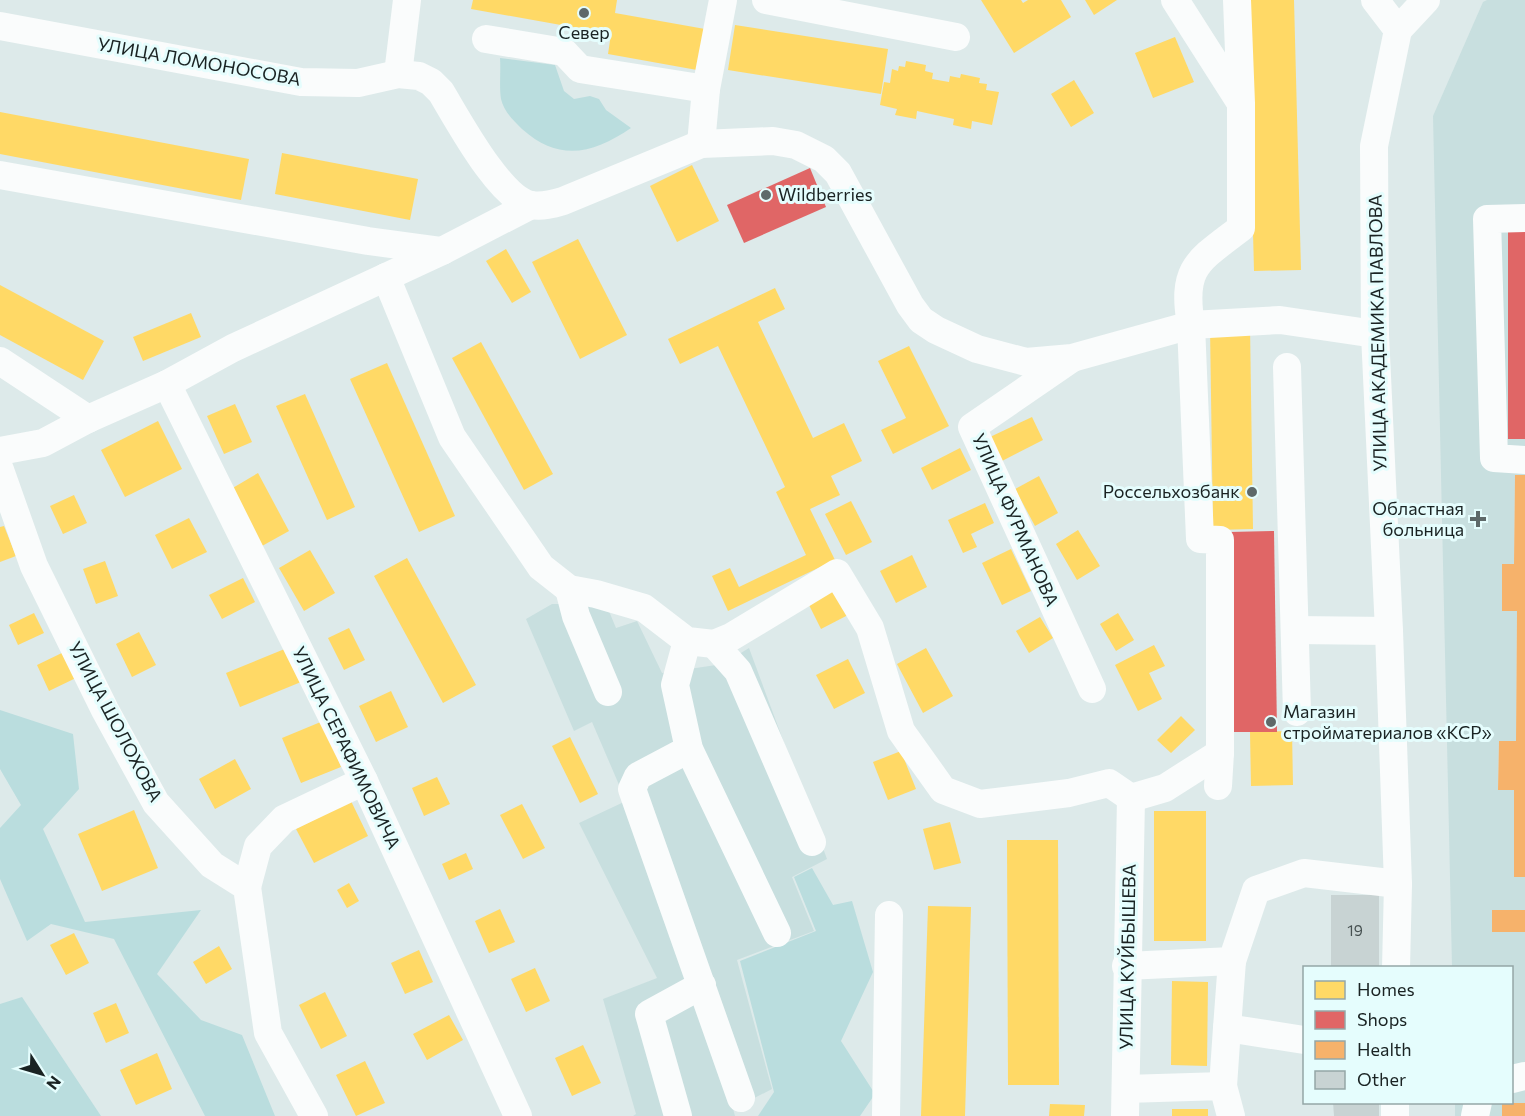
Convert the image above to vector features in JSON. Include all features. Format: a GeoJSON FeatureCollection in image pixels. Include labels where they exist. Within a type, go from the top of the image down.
{"type":"FeatureCollection","features":[{"type":"Feature","properties":{"kind":"street"},"geometry":{"type":"LineString","coordinates":[[407,0],[398,74],[419,76],[431,82],[441,92],[499,183],[518,206]]}},
{"type":"Feature","properties":{"kind":"street"},"geometry":{"type":"LineString","coordinates":[[701,144],[706,89],[723,0]]}},
{"type":"Feature","properties":{"kind":"street"},"geometry":{"type":"LineString","coordinates":[[766,0],[956,38]]}},
{"type":"Feature","properties":{"kind":"street"},"geometry":{"type":"LineString","coordinates":[[1176,0],[1241,104]]}},
{"type":"Feature","properties":{"kind":"street"},"geometry":{"type":"LineString","coordinates":[[1218,786],[1220,540],[1200,539],[1191,325],[1186,299],[1189,278],[1203,258],[1241,228],[1241,104],[1237,0]]}},
{"type":"Feature","properties":{"kind":"street"},"geometry":{"type":"LineString","coordinates":[[1375,0],[1398,30],[1426,0]]}},
{"type":"Feature","properties":{"kind":"street","name":"УЛИЦА ЛОМОНОСОВА"},"geometry":{"type":"LineString","coordinates":[[0,26],[301,82],[358,83],[398,74]]}},
{"type":"Feature","properties":{"kind":"street","name":"УЛИЦА АКАДЕМИКА ПАВЛОВА"},"geometry":{"type":"LineString","coordinates":[[1396,966],[1398,884],[1375,334],[1374,146],[1398,30]]}},
{"type":"Feature","properties":{"kind":"street"},"geometry":{"type":"LineString","coordinates":[[486,39],[564,52],[580,69],[706,89]]}},
{"type":"Feature","properties":{"kind":"street"},"geometry":{"type":"LineString","coordinates":[[0,451],[43,443],[88,419],[167,384],[234,348],[442,251],[518,206],[548,205],[563,201],[701,144],[773,141],[796,145],[824,159],[838,173],[910,305],[921,320],[936,330],[977,349],[1026,362],[1072,358],[1191,325],[1280,320],[1375,334]]}},
{"type":"Feature","properties":{"kind":"street"},"geometry":{"type":"LineString","coordinates":[[0,175],[368,241],[442,251]]}},
{"type":"Feature","properties":{"kind":"street"},"geometry":{"type":"LineString","coordinates":[[1525,218],[1487,219],[1494,458],[1525,460]]}},
{"type":"Feature","properties":{"kind":"street"},"geometry":{"type":"LineString","coordinates":[[386,277],[452,437],[542,567],[569,589],[597,594],[644,608],[700,643],[738,671],[812,842]]}},
{"type":"Feature","properties":{"kind":"street","name":"УЛИЦА ФУРМАНОВА"},"geometry":{"type":"LineString","coordinates":[[1072,358],[972,427],[1092,689]]}},
{"type":"Feature","properties":{"kind":"street"},"geometry":{"type":"LineString","coordinates":[[0,361],[88,419]]}},
{"type":"Feature","properties":{"kind":"street"},"geometry":{"type":"LineString","coordinates":[[1287,367],[1297,712]]}},
{"type":"Feature","properties":{"kind":"street","name":"УЛИЦА СЕРАФИМОВИЧА"},"geometry":{"type":"LineString","coordinates":[[167,384],[364,781],[518,1116]]}},
{"type":"Feature","properties":{"kind":"street","name":"УЛИЦА ШОЛОХОВА"},"geometry":{"type":"LineString","coordinates":[[0,470],[34,566],[105,710],[156,803],[212,865],[247,887]]}},
{"type":"Feature","properties":{"kind":"street"},"geometry":{"type":"LineString","coordinates":[[777,933],[689,749],[675,685],[700,643],[731,637],[837,573],[870,628],[901,731],[943,790],[980,804],[1069,794],[1109,783],[1131,798],[1165,788],[1220,753]]}},
{"type":"Feature","properties":{"kind":"street"},"geometry":{"type":"LineString","coordinates":[[569,589],[576,616],[608,692]]}},
{"type":"Feature","properties":{"kind":"street"},"geometry":{"type":"LineString","coordinates":[[1295,630],[1389,631]]}},
{"type":"Feature","properties":{"kind":"street"},"geometry":{"type":"LineString","coordinates":[[689,749],[638,776],[632,789],[741,1098]]}},
{"type":"Feature","properties":{"kind":"street"},"geometry":{"type":"LineString","coordinates":[[314,1116],[268,1033],[247,887],[258,846],[284,819],[364,781]]}},
{"type":"Feature","properties":{"kind":"street","name":"УЛИЦА КУЙБЫШЕВА"},"geometry":{"type":"LineString","coordinates":[[1126,1102],[1126,966],[1131,798]]}},
{"type":"Feature","properties":{"kind":"street"},"geometry":{"type":"LineString","coordinates":[[1231,1116],[1223,1086],[1232,961],[1256,890],[1304,873],[1398,884]]}},
{"type":"Feature","properties":{"kind":"street"},"geometry":{"type":"LineString","coordinates":[[886,1116],[890,915]]}},
{"type":"Feature","properties":{"kind":"street"},"geometry":{"type":"LineString","coordinates":[[1126,966],[1232,961]]}},
{"type":"Feature","properties":{"kind":"street"},"geometry":{"type":"LineString","coordinates":[[678,1116],[649,1014],[702,985]]}},
{"type":"Feature","properties":{"kind":"street"},"geometry":{"type":"LineString","coordinates":[[1227,1028],[1303,1040]]}},
{"type":"Feature","properties":{"kind":"street"},"geometry":{"type":"LineString","coordinates":[[1126,1102],[1223,1086]]}},
{"type":"Feature","properties":{"kind":"shaded area","name":"Областная больница"},"geometry":{"type":"Polygon","coordinates":[[[1487,0],[1525,0],[1525,225],[1508,225],[1508,439],[1525,439],[1525,475],[1515,475],[1514,564],[1502,564],[1502,611],[1517,611],[1516,741],[1499,741],[1498,790],[1514,790],[1514,877],[1525,877],[1525,1116],[1455,1116],[1455,1104],[1513,1104],[1513,966],[1452,966],[1433,116],[1483,2],[1487,0]]]}},
{"type":"Feature","properties":{"kind":"shaded area"},"geometry":{"type":"Polygon","coordinates":[[[500,58],[555,65],[564,91],[574,99],[590,96],[599,99],[606,110],[631,128],[604,143],[577,151],[550,147],[536,140],[522,129],[502,104],[500,58]]]}},
{"type":"Feature","properties":{"kind":"shaded area"},"geometry":{"type":"Polygon","coordinates":[[[552,604],[606,604],[616,628],[637,621],[662,673],[723,664],[749,648],[827,859],[792,877],[814,931],[737,960],[772,1089],[733,1109],[735,1116],[633,1116],[636,1114],[603,999],[657,978],[579,823],[626,801],[592,722],[574,731],[526,619],[552,604]]]}},
{"type":"Feature","properties":{"kind":"shaded area"},"geometry":{"type":"Polygon","coordinates":[[[0,710],[73,734],[79,789],[43,829],[85,922],[201,910],[157,974],[201,1020],[242,1035],[275,1116],[205,1116],[114,939],[51,924],[27,941],[0,879],[0,828],[21,805],[0,769],[0,710]]]}},
{"type":"Feature","properties":{"kind":"shaded area"},"geometry":{"type":"Polygon","coordinates":[[[812,868],[833,905],[852,901],[873,972],[841,1041],[875,1094],[860,1116],[758,1116],[774,1092],[740,961],[816,931],[794,877],[812,868]]]}},
{"type":"Feature","properties":{"kind":"shaded area"},"geometry":{"type":"Polygon","coordinates":[[[22,997],[101,1116],[0,1116],[0,1004],[22,997]]]}},
{"type":"Feature","properties":{"kind":"building: Homes"},"geometry":{"type":"Polygon","coordinates":[[[473,0],[617,0],[615,13],[705,29],[697,70],[608,54],[611,34],[471,9],[473,0]]]}},
{"type":"Feature","properties":{"kind":"building: Homes"},"geometry":{"type":"Polygon","coordinates":[[[981,0],[1021,0],[1023,3],[1028,0],[1061,0],[1071,17],[1014,53],[981,0]]]}},
{"type":"Feature","properties":{"kind":"building: Homes"},"geometry":{"type":"Polygon","coordinates":[[[1085,0],[1117,0],[1094,15],[1085,0]]]}},
{"type":"Feature","properties":{"kind":"building: Homes"},"geometry":{"type":"Polygon","coordinates":[[[1247,0],[1294,0],[1301,270],[1254,271],[1247,0]]]}},
{"type":"Feature","properties":{"kind":"building: Homes"},"geometry":{"type":"Polygon","coordinates":[[[735,25],[888,49],[881,94],[728,70],[735,25]]]}},
{"type":"Feature","properties":{"kind":"building: Homes"},"geometry":{"type":"Polygon","coordinates":[[[1175,37],[1194,82],[1153,98],[1135,53],[1175,37]]]}},
{"type":"Feature","properties":{"kind":"building: Homes"},"geometry":{"type":"Polygon","coordinates":[[[906,61],[926,65],[925,71],[933,73],[932,79],[949,82],[950,76],[960,78],[961,74],[980,78],[979,83],[987,84],[986,90],[999,92],[992,125],[972,121],[971,129],[953,125],[954,119],[917,111],[916,119],[895,115],[897,109],[880,105],[884,82],[890,83],[892,69],[898,71],[899,66],[905,67],[906,61]]]}},
{"type":"Feature","properties":{"kind":"building: Homes"},"geometry":{"type":"Polygon","coordinates":[[[1074,80],[1094,113],[1071,127],[1051,94],[1074,80]]]}},
{"type":"Feature","properties":{"kind":"building: Homes"},"geometry":{"type":"Polygon","coordinates":[[[0,112],[249,159],[241,200],[0,154],[0,112]]]}},
{"type":"Feature","properties":{"kind":"building: Homes"},"geometry":{"type":"Polygon","coordinates":[[[282,153],[418,179],[410,220],[275,194],[282,153]]]}},
{"type":"Feature","properties":{"kind":"building: Homes"},"geometry":{"type":"Polygon","coordinates":[[[692,165],[719,221],[677,242],[650,186],[692,165]]]}},
{"type":"Feature","properties":{"kind":"building: Homes"},"geometry":{"type":"Polygon","coordinates":[[[578,239],[627,335],[580,359],[532,262],[578,239]]]}},
{"type":"Feature","properties":{"kind":"building: Homes"},"geometry":{"type":"Polygon","coordinates":[[[506,249],[531,292],[512,303],[486,261],[506,249]]]}},
{"type":"Feature","properties":{"kind":"building: Homes"},"geometry":{"type":"Polygon","coordinates":[[[0,285],[104,341],[83,380],[0,335],[0,285]]]}},
{"type":"Feature","properties":{"kind":"building: Homes"},"geometry":{"type":"Polygon","coordinates":[[[775,288],[785,309],[758,322],[813,438],[844,423],[862,461],[831,476],[840,495],[810,509],[835,560],[728,611],[712,576],[730,568],[739,587],[806,555],[776,492],[785,487],[718,346],[680,364],[668,339],[775,288]]]}},
{"type":"Feature","properties":{"kind":"building: Homes"},"geometry":{"type":"Polygon","coordinates":[[[191,313],[201,337],[143,361],[133,337],[191,313]]]}},
{"type":"Feature","properties":{"kind":"building: Homes"},"geometry":{"type":"Polygon","coordinates":[[[1250,326],[1253,529],[1213,530],[1210,327],[1250,326]]]}},
{"type":"Feature","properties":{"kind":"building: Homes"},"geometry":{"type":"Polygon","coordinates":[[[481,342],[553,474],[524,490],[452,358],[481,342]]]}},
{"type":"Feature","properties":{"kind":"building: Homes"},"geometry":{"type":"Polygon","coordinates":[[[909,346],[949,426],[893,454],[881,430],[906,418],[878,361],[909,346]]]}},
{"type":"Feature","properties":{"kind":"building: Homes"},"geometry":{"type":"Polygon","coordinates":[[[387,363],[455,516],[419,532],[350,379],[387,363]]]}},
{"type":"Feature","properties":{"kind":"building: Homes"},"geometry":{"type":"Polygon","coordinates":[[[305,394],[355,507],[327,520],[276,406],[305,394]]]}},
{"type":"Feature","properties":{"kind":"building: Homes"},"geometry":{"type":"Polygon","coordinates":[[[235,404],[252,442],[224,454],[207,416],[235,404]]]}},
{"type":"Feature","properties":{"kind":"building: Homes"},"geometry":{"type":"Polygon","coordinates":[[[1032,417],[1043,440],[1002,461],[990,437],[1032,417]]]}},
{"type":"Feature","properties":{"kind":"building: Homes"},"geometry":{"type":"Polygon","coordinates":[[[158,421],[182,469],[125,497],[101,450],[158,421]]]}},
{"type":"Feature","properties":{"kind":"building: Homes"},"geometry":{"type":"Polygon","coordinates":[[[960,448],[971,470],[932,490],[921,468],[960,448]]]}},
{"type":"Feature","properties":{"kind":"building: Homes"},"geometry":{"type":"Polygon","coordinates":[[[258,473],[289,531],[262,546],[231,489],[258,473]]]}},
{"type":"Feature","properties":{"kind":"building: Homes"},"geometry":{"type":"Polygon","coordinates":[[[1039,476],[1058,513],[1035,526],[1015,489],[1039,476]]]}},
{"type":"Feature","properties":{"kind":"building: Homes"},"geometry":{"type":"Polygon","coordinates":[[[74,495],[87,523],[63,534],[50,506],[74,495]]]}},
{"type":"Feature","properties":{"kind":"building: Homes"},"geometry":{"type":"Polygon","coordinates":[[[851,501],[872,542],[846,555],[825,514],[851,501]]]}},
{"type":"Feature","properties":{"kind":"building: Homes"},"geometry":{"type":"Polygon","coordinates":[[[985,503],[994,523],[971,534],[977,547],[963,553],[948,520],[985,503]]]}},
{"type":"Feature","properties":{"kind":"building: Homes"},"geometry":{"type":"Polygon","coordinates":[[[189,518],[207,552],[172,569],[155,535],[189,518]]]}},
{"type":"Feature","properties":{"kind":"building: Homes"},"geometry":{"type":"Polygon","coordinates":[[[4,526],[16,556],[0,562],[0,527],[4,526]]]}},
{"type":"Feature","properties":{"kind":"building: Homes"},"geometry":{"type":"Polygon","coordinates":[[[1078,530],[1100,566],[1077,580],[1056,544],[1078,530]]]}},
{"type":"Feature","properties":{"kind":"building: Homes"},"geometry":{"type":"Polygon","coordinates":[[[1011,549],[1031,591],[1002,605],[982,563],[1011,549]]]}},
{"type":"Feature","properties":{"kind":"building: Homes"},"geometry":{"type":"Polygon","coordinates":[[[310,550],[335,593],[304,611],[279,568],[310,550]]]}},
{"type":"Feature","properties":{"kind":"building: Homes"},"geometry":{"type":"Polygon","coordinates":[[[912,555],[927,587],[896,603],[880,571],[912,555]]]}},
{"type":"Feature","properties":{"kind":"building: Homes"},"geometry":{"type":"Polygon","coordinates":[[[407,558],[476,685],[443,703],[374,576],[407,558]]]}},
{"type":"Feature","properties":{"kind":"building: Homes"},"geometry":{"type":"Polygon","coordinates":[[[105,561],[118,596],[96,604],[83,569],[105,561]]]}},
{"type":"Feature","properties":{"kind":"building: Homes"},"geometry":{"type":"Polygon","coordinates":[[[243,578],[255,602],[222,619],[209,595],[243,578]]]}},
{"type":"Feature","properties":{"kind":"building: Homes"},"geometry":{"type":"Polygon","coordinates":[[[834,582],[850,614],[821,629],[805,597],[834,582]]]}},
{"type":"Feature","properties":{"kind":"building: Homes"},"geometry":{"type":"Polygon","coordinates":[[[34,613],[44,633],[18,645],[9,625],[34,613]]]}},
{"type":"Feature","properties":{"kind":"building: Homes"},"geometry":{"type":"Polygon","coordinates":[[[1118,613],[1134,640],[1116,651],[1100,624],[1118,613]]]}},
{"type":"Feature","properties":{"kind":"building: Homes"},"geometry":{"type":"Polygon","coordinates":[[[1040,617],[1053,638],[1029,653],[1016,631],[1040,617]]]}},
{"type":"Feature","properties":{"kind":"building: Homes"},"geometry":{"type":"Polygon","coordinates":[[[349,628],[365,660],[344,670],[328,638],[349,628]]]}},
{"type":"Feature","properties":{"kind":"building: Homes"},"geometry":{"type":"Polygon","coordinates":[[[139,632],[156,665],[132,677],[116,644],[139,632]]]}},
{"type":"Feature","properties":{"kind":"building: Homes"},"geometry":{"type":"Polygon","coordinates":[[[1154,645],[1165,666],[1149,673],[1162,699],[1138,711],[1115,665],[1154,645]]]}},
{"type":"Feature","properties":{"kind":"building: Homes"},"geometry":{"type":"Polygon","coordinates":[[[287,648],[301,682],[240,707],[226,673],[287,648]]]}},
{"type":"Feature","properties":{"kind":"building: Homes"},"geometry":{"type":"Polygon","coordinates":[[[926,648],[953,696],[923,713],[897,664],[926,648]]]}},
{"type":"Feature","properties":{"kind":"building: Homes"},"geometry":{"type":"Polygon","coordinates":[[[68,650],[80,676],[49,691],[37,665],[68,650]]]}},
{"type":"Feature","properties":{"kind":"building: Homes"},"geometry":{"type":"Polygon","coordinates":[[[848,659],[865,693],[834,709],[816,675],[848,659]]]}},
{"type":"Feature","properties":{"kind":"building: Homes"},"geometry":{"type":"Polygon","coordinates":[[[391,691],[408,727],[376,742],[359,706],[391,691]]]}},
{"type":"Feature","properties":{"kind":"building: Homes"},"geometry":{"type":"Polygon","coordinates":[[[1181,716],[1195,730],[1171,753],[1157,740],[1181,716]]]}},
{"type":"Feature","properties":{"kind":"building: Homes"},"geometry":{"type":"Polygon","coordinates":[[[323,721],[341,767],[301,783],[282,738],[323,721]]]}},
{"type":"Feature","properties":{"kind":"building: Homes"},"geometry":{"type":"Polygon","coordinates":[[[1292,731],[1293,785],[1251,786],[1250,732],[1292,731]]]}},
{"type":"Feature","properties":{"kind":"building: Homes"},"geometry":{"type":"Polygon","coordinates":[[[570,737],[598,794],[580,803],[552,746],[570,737]]]}},
{"type":"Feature","properties":{"kind":"building: Homes"},"geometry":{"type":"Polygon","coordinates":[[[901,751],[916,789],[888,800],[873,762],[901,751]]]}},
{"type":"Feature","properties":{"kind":"building: Homes"},"geometry":{"type":"Polygon","coordinates":[[[235,759],[251,789],[215,809],[199,779],[235,759]]]}},
{"type":"Feature","properties":{"kind":"building: Homes"},"geometry":{"type":"Polygon","coordinates":[[[437,777],[450,804],[424,816],[412,788],[437,777]]]}},
{"type":"Feature","properties":{"kind":"building: Homes"},"geometry":{"type":"Polygon","coordinates":[[[351,801],[368,836],[314,863],[296,829],[351,801]]]}},
{"type":"Feature","properties":{"kind":"building: Homes"},"geometry":{"type":"Polygon","coordinates":[[[522,804],[545,848],[523,859],[500,815],[522,804]]]}},
{"type":"Feature","properties":{"kind":"building: Homes"},"geometry":{"type":"Polygon","coordinates":[[[134,810],[158,868],[102,891],[78,834],[134,810]]]}},
{"type":"Feature","properties":{"kind":"building: Homes"},"geometry":{"type":"Polygon","coordinates":[[[1154,811],[1206,811],[1206,941],[1154,941],[1154,811]]]}},
{"type":"Feature","properties":{"kind":"building: Homes"},"geometry":{"type":"Polygon","coordinates":[[[950,822],[961,863],[934,870],[923,829],[950,822]]]}},
{"type":"Feature","properties":{"kind":"building: Homes"},"geometry":{"type":"Polygon","coordinates":[[[1007,840],[1058,840],[1059,1085],[1008,1085],[1007,840]]]}},
{"type":"Feature","properties":{"kind":"building: Homes"},"geometry":{"type":"Polygon","coordinates":[[[466,853],[473,869],[449,880],[442,864],[466,853]]]}},
{"type":"Feature","properties":{"kind":"building: Homes"},"geometry":{"type":"Polygon","coordinates":[[[349,883],[359,901],[347,908],[337,890],[349,883]]]}},
{"type":"Feature","properties":{"kind":"building: Homes"},"geometry":{"type":"Polygon","coordinates":[[[928,906],[971,907],[965,1116],[921,1116],[928,906]]]}},
{"type":"Feature","properties":{"kind":"building: Homes"},"geometry":{"type":"Polygon","coordinates":[[[500,909],[515,942],[489,953],[475,921],[500,909]]]}},
{"type":"Feature","properties":{"kind":"building: Homes"},"geometry":{"type":"Polygon","coordinates":[[[74,933],[89,963],[66,975],[50,945],[74,933]]]}},
{"type":"Feature","properties":{"kind":"building: Homes"},"geometry":{"type":"Polygon","coordinates":[[[219,946],[232,969],[206,984],[193,962],[219,946]]]}},
{"type":"Feature","properties":{"kind":"building: Homes"},"geometry":{"type":"Polygon","coordinates":[[[419,950],[433,982],[405,994],[391,963],[419,950]]]}},
{"type":"Feature","properties":{"kind":"building: Homes"},"geometry":{"type":"Polygon","coordinates":[[[535,968],[550,1001],[526,1012],[511,979],[535,968]]]}},
{"type":"Feature","properties":{"kind":"building: Homes"},"geometry":{"type":"Polygon","coordinates":[[[1172,981],[1208,982],[1207,1066],[1171,1065],[1172,981]]]}},
{"type":"Feature","properties":{"kind":"building: Homes"},"geometry":{"type":"Polygon","coordinates":[[[325,992],[347,1036],[321,1049],[299,1005],[325,992]]]}},
{"type":"Feature","properties":{"kind":"building: Homes"},"geometry":{"type":"Polygon","coordinates":[[[116,1003],[129,1033],[106,1043],[93,1013],[116,1003]]]}},
{"type":"Feature","properties":{"kind":"building: Homes"},"geometry":{"type":"Polygon","coordinates":[[[449,1015],[463,1040],[427,1060],[413,1034],[449,1015]]]}},
{"type":"Feature","properties":{"kind":"building: Homes"},"geometry":{"type":"Polygon","coordinates":[[[583,1045],[601,1083],[572,1096],[555,1058],[583,1045]]]}},
{"type":"Feature","properties":{"kind":"building: Homes"},"geometry":{"type":"Polygon","coordinates":[[[157,1053],[172,1089],[136,1105],[120,1070],[157,1053]]]}},
{"type":"Feature","properties":{"kind":"building: Homes"},"geometry":{"type":"Polygon","coordinates":[[[365,1061],[385,1103],[356,1116],[336,1075],[365,1061]]]}},
{"type":"Feature","properties":{"kind":"building: Homes"},"geometry":{"type":"Polygon","coordinates":[[[1050,1104],[1085,1105],[1084,1116],[1049,1116],[1050,1104]]]}},
{"type":"Feature","properties":{"kind":"building: Homes"},"geometry":{"type":"Polygon","coordinates":[[[1172,1109],[1208,1109],[1208,1116],[1172,1116],[1172,1109]]]}},
{"type":"Feature","properties":{"kind":"building: Shops"},"geometry":{"type":"Polygon","coordinates":[[[810,168],[826,207],[744,243],[727,205],[810,168]]]}},
{"type":"Feature","properties":{"kind":"building: Shops"},"geometry":{"type":"Polygon","coordinates":[[[1508,225],[1525,225],[1525,439],[1508,439],[1508,225]]]}},
{"type":"Feature","properties":{"kind":"building: Shops"},"geometry":{"type":"Polygon","coordinates":[[[1274,531],[1277,732],[1232,732],[1229,532],[1274,531]]]}},
{"type":"Feature","properties":{"kind":"building: Health"},"geometry":{"type":"Polygon","coordinates":[[[1515,475],[1525,475],[1525,877],[1514,877],[1514,790],[1498,790],[1499,741],[1516,741],[1517,611],[1502,611],[1502,564],[1514,564],[1515,475]]]}},
{"type":"Feature","properties":{"kind":"building: Health"},"geometry":{"type":"Polygon","coordinates":[[[1492,910],[1525,910],[1525,932],[1492,932],[1492,910]]]}},
{"type":"Feature","properties":{"kind":"building: Health"},"geometry":{"type":"Polygon","coordinates":[[[1525,1103],[1525,1116],[1502,1116],[1502,1104],[1525,1103]]]}},
{"type":"Feature","properties":{"kind":"building: Other"},"geometry":{"type":"Polygon","coordinates":[[[1331,895],[1379,895],[1379,966],[1331,966],[1331,895]]]}},
{"type":"Feature","properties":{"kind":"building: Other"},"geometry":{"type":"Polygon","coordinates":[[[1333,1104],[1379,1104],[1379,1116],[1334,1116],[1333,1104]]]}},
{"type":"Feature","properties":{"kind":"place","name":"Север"},"geometry":{"type":"Point","coordinates":[584,13]}},
{"type":"Feature","properties":{"kind":"place","name":"Wildberries"},"geometry":{"type":"Point","coordinates":[766,195]}},
{"type":"Feature","properties":{"kind":"place","name":"Россельхозбанк"},"geometry":{"type":"Point","coordinates":[1252,492]}},
{"type":"Feature","properties":{"kind":"place","name":"Областная больница"},"geometry":{"type":"Point","coordinates":[1478,519]}},
{"type":"Feature","properties":{"kind":"place","name":"Магазин стройматериалов «КСР»"},"geometry":{"type":"Point","coordinates":[1271,722]}}]}
